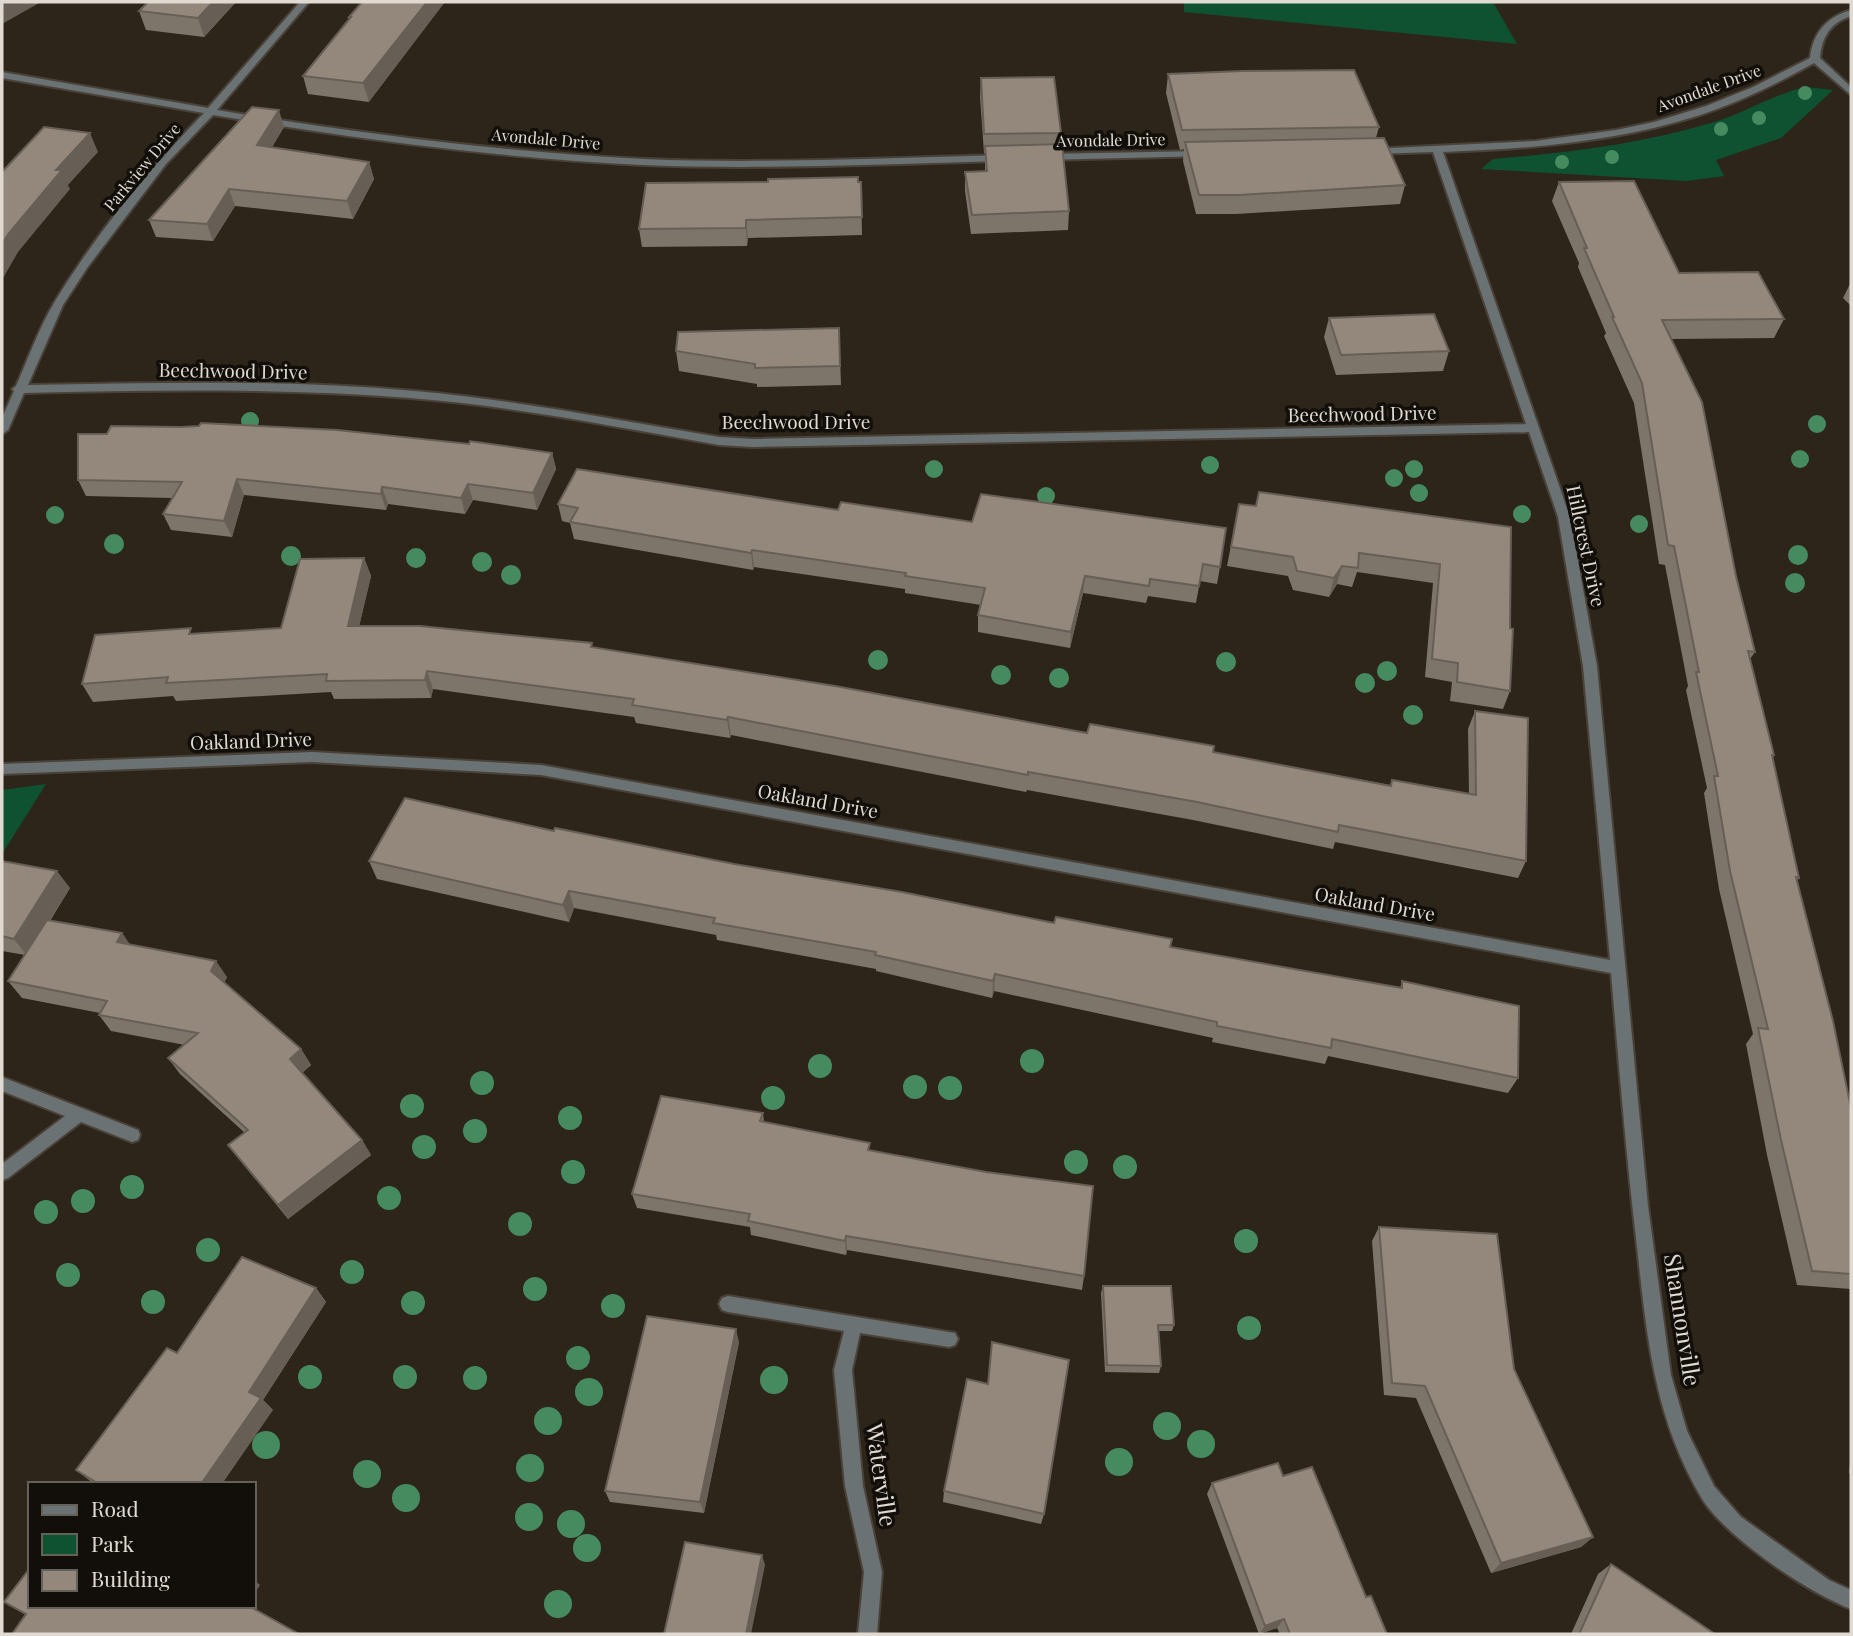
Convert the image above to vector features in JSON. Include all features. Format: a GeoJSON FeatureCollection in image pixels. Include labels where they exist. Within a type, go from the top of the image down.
{"type":"FeatureCollection","features":[{"type":"Feature","properties":{"kind":"street"},"geometry":{"type":"LineString","coordinates":[[210,112],[305,2]]}},
{"type":"Feature","properties":{"kind":"street"},"geometry":{"type":"LineString","coordinates":[[1849,13],[1832,20],[1822,30],[1816,45],[1815,60],[1851,92]]}},
{"type":"Feature","properties":{"kind":"street","name":"Avondale Drive"},"geometry":{"type":"LineString","coordinates":[[1356,151],[1437,150],[1531,144],[1652,125],[1729,100],[1815,60]]}},
{"type":"Feature","properties":{"kind":"street","name":"Parkview Drive"},"geometry":{"type":"LineString","coordinates":[[2,75],[210,112]]}},
{"type":"Feature","properties":{"kind":"street","name":"Parkview Drive"},"geometry":{"type":"LineString","coordinates":[[2,430],[18,389],[58,305],[83,267],[162,162],[210,112]]}},
{"type":"Feature","properties":{"kind":"street","name":"Avondale Drive"},"geometry":{"type":"LineString","coordinates":[[210,112],[494,150],[596,159],[735,164],[1012,158]]}},
{"type":"Feature","properties":{"kind":"street","name":"Hillcrest Drive"},"geometry":{"type":"LineString","coordinates":[[1437,150],[1564,517],[1590,666],[1618,968]]}},
{"type":"Feature","properties":{"kind":"street","name":"Avondale Drive"},"geometry":{"type":"LineString","coordinates":[[1026,158],[1220,153]]}},
{"type":"Feature","properties":{"kind":"street","name":"Beechwood Drive"},"geometry":{"type":"LineString","coordinates":[[18,389],[175,387],[355,391],[468,400],[719,441],[753,443],[1535,428]]}},
{"type":"Feature","properties":{"kind":"street","name":"Oakland Drive"},"geometry":{"type":"LineString","coordinates":[[2,769],[312,757],[541,770],[1618,968]]}},
{"type":"Feature","properties":{"kind":"street","name":"Shannonville"},"geometry":{"type":"LineString","coordinates":[[1618,968],[1653,1312],[1662,1375],[1679,1434],[1707,1492],[1734,1524],[1822,1587],[1851,1600]]}},
{"type":"Feature","properties":{"kind":"street"},"geometry":{"type":"LineString","coordinates":[[2,1084],[132,1135]]}},
{"type":"Feature","properties":{"kind":"street"},"geometry":{"type":"LineString","coordinates":[[2,1173],[79,1114]]}},
{"type":"Feature","properties":{"kind":"street"},"geometry":{"type":"LineString","coordinates":[[728,1304],[949,1339]]}},
{"type":"Feature","properties":{"kind":"street","name":"Waterville"},"geometry":{"type":"LineString","coordinates":[[854,1324],[843,1370],[854,1486],[873,1572],[868,1634]]}},
{"type":"Feature","properties":{"kind":"green space"},"geometry":{"type":"Polygon","coordinates":[[[1184,2],[1493,2],[1517,44],[1184,12],[1184,2]]]}},
{"type":"Feature","properties":{"kind":"green space"},"geometry":{"type":"Polygon","coordinates":[[[1806,87],[1833,90],[1781,138],[1716,160],[1724,176],[1687,181],[1481,169],[1493,159],[1603,147],[1657,137],[1723,119],[1782,94],[1806,87]]]}},
{"type":"Feature","properties":{"kind":"green space"},"geometry":{"type":"Polygon","coordinates":[[[46,784],[2,854],[2,790],[46,784]]]}},
{"type":"Feature","properties":{"kind":"building"},"geometry":{"type":"Polygon","coordinates":[[[148,2],[213,2],[198,18],[139,11],[148,2]]]}},
{"type":"Feature","properties":{"kind":"building"},"geometry":{"type":"Polygon","coordinates":[[[362,2],[427,2],[363,83],[303,76],[349,17],[362,2]]]}},
{"type":"Feature","properties":{"kind":"building"},"geometry":{"type":"Polygon","coordinates":[[[1354,70],[1379,127],[1182,130],[1168,74],[1243,71],[1354,70]]]}},
{"type":"Feature","properties":{"kind":"building"},"geometry":{"type":"Polygon","coordinates":[[[1054,77],[1061,133],[984,134],[981,78],[1054,77]]]}},
{"type":"Feature","properties":{"kind":"building"},"geometry":{"type":"Polygon","coordinates":[[[252,107],[279,110],[257,145],[369,162],[347,201],[229,189],[207,224],[149,220],[252,107]]]}},
{"type":"Feature","properties":{"kind":"building"},"geometry":{"type":"Polygon","coordinates":[[[44,127],[90,133],[56,170],[62,170],[2,244],[2,172],[44,127]]]}},
{"type":"Feature","properties":{"kind":"building"},"geometry":{"type":"Polygon","coordinates":[[[1384,138],[1405,185],[1239,195],[1199,195],[1185,142],[1384,138]]]}},
{"type":"Feature","properties":{"kind":"building"},"geometry":{"type":"Polygon","coordinates":[[[1062,144],[1069,211],[972,215],[965,172],[987,171],[985,146],[1062,144]]]}},
{"type":"Feature","properties":{"kind":"building"},"geometry":{"type":"Polygon","coordinates":[[[858,177],[858,182],[861,182],[862,217],[746,220],[746,228],[639,229],[646,183],[768,182],[768,179],[858,177]]]}},
{"type":"Feature","properties":{"kind":"building"},"geometry":{"type":"Polygon","coordinates":[[[1634,181],[1679,273],[1758,272],[1784,319],[1662,320],[1702,402],[1736,576],[1755,652],[1748,651],[1774,755],[1799,878],[1796,877],[1833,1021],[1851,1108],[1851,1274],[1812,1271],[1758,1028],[1768,1029],[1730,871],[1714,776],[1718,776],[1674,546],[1668,545],[1642,383],[1612,317],[1559,182],[1634,181]]]}},
{"type":"Feature","properties":{"kind":"building"},"geometry":{"type":"Polygon","coordinates":[[[1434,314],[1449,351],[1341,355],[1329,318],[1434,314]]]}},
{"type":"Feature","properties":{"kind":"building"},"geometry":{"type":"Polygon","coordinates":[[[839,328],[840,366],[755,368],[755,364],[676,351],[678,332],[839,328]]]}},
{"type":"Feature","properties":{"kind":"building"},"geometry":{"type":"Polygon","coordinates":[[[201,423],[337,430],[469,444],[470,441],[552,453],[533,493],[468,484],[461,498],[382,487],[381,494],[237,479],[224,521],[163,514],[182,482],[78,480],[78,434],[107,434],[111,426],[181,427],[199,426],[201,423]]]}},
{"type":"Feature","properties":{"kind":"building"},"geometry":{"type":"Polygon","coordinates":[[[577,469],[838,510],[841,502],[972,522],[981,494],[1226,528],[1220,567],[1203,564],[1199,586],[1150,579],[1149,586],[1085,576],[1071,632],[978,615],[985,588],[905,576],[906,573],[752,550],[751,553],[570,522],[578,508],[558,504],[577,469]]]}},
{"type":"Feature","properties":{"kind":"building"},"geometry":{"type":"Polygon","coordinates":[[[1259,492],[1511,527],[1510,628],[1513,629],[1510,691],[1457,682],[1458,663],[1432,659],[1440,564],[1359,553],[1358,568],[1342,566],[1334,578],[1297,571],[1293,557],[1231,547],[1239,504],[1256,506],[1259,492]]]}},
{"type":"Feature","properties":{"kind":"building"},"geometry":{"type":"Polygon","coordinates":[[[364,558],[348,626],[420,626],[592,643],[591,647],[835,686],[1087,733],[1090,724],[1214,746],[1213,752],[1391,786],[1392,780],[1476,795],[1475,711],[1528,718],[1526,861],[1339,825],[1338,832],[1197,802],[1028,772],[1028,775],[728,717],[727,720],[632,705],[634,699],[427,671],[425,680],[326,681],[327,674],[166,683],[168,677],[82,684],[95,635],[191,628],[189,634],[281,628],[300,559],[364,558]]]}},
{"type":"Feature","properties":{"kind":"building"},"geometry":{"type":"Polygon","coordinates":[[[405,798],[554,831],[555,828],[1054,923],[1056,917],[1172,939],[1170,947],[1402,988],[1402,981],[1519,1006],[1518,1078],[1332,1039],[1331,1048],[1217,1026],[1217,1022],[995,974],[993,981],[875,955],[876,952],[713,923],[715,918],[569,891],[563,905],[369,861],[405,798]]]}},
{"type":"Feature","properties":{"kind":"building"},"geometry":{"type":"Polygon","coordinates":[[[2,861],[57,871],[14,939],[2,936],[2,861]]]}},
{"type":"Feature","properties":{"kind":"building"},"geometry":{"type":"Polygon","coordinates":[[[47,920],[122,933],[117,942],[216,961],[211,971],[301,1049],[290,1059],[362,1140],[278,1205],[228,1145],[248,1130],[168,1058],[198,1033],[99,1015],[107,1001],[8,981],[47,920]]]}},
{"type":"Feature","properties":{"kind":"building"},"geometry":{"type":"Polygon","coordinates":[[[661,1096],[763,1113],[760,1121],[870,1143],[868,1150],[986,1172],[1093,1186],[1084,1276],[846,1236],[845,1241],[748,1221],[750,1214],[632,1194],[661,1096]]]}},
{"type":"Feature","properties":{"kind":"building"},"geometry":{"type":"Polygon","coordinates":[[[1379,1227],[1497,1234],[1514,1369],[1593,1537],[1501,1563],[1425,1386],[1392,1383],[1379,1227]]]}},
{"type":"Feature","properties":{"kind":"building"},"geometry":{"type":"Polygon","coordinates":[[[242,1257],[316,1288],[249,1392],[261,1398],[202,1482],[93,1482],[76,1470],[167,1348],[177,1353],[242,1257]]]}},
{"type":"Feature","properties":{"kind":"building"},"geometry":{"type":"Polygon","coordinates":[[[1103,1286],[1171,1286],[1174,1325],[1158,1325],[1161,1366],[1107,1365],[1103,1286]]]}},
{"type":"Feature","properties":{"kind":"building"},"geometry":{"type":"Polygon","coordinates":[[[647,1316],[736,1329],[700,1502],[605,1491],[647,1316]]]}},
{"type":"Feature","properties":{"kind":"building"},"geometry":{"type":"Polygon","coordinates":[[[992,1342],[1069,1360],[1044,1514],[944,1491],[967,1379],[988,1384],[992,1342]]]}},
{"type":"Feature","properties":{"kind":"building"},"geometry":{"type":"Polygon","coordinates":[[[1278,1463],[1283,1476],[1312,1467],[1366,1597],[1371,1596],[1387,1634],[1290,1634],[1284,1619],[1265,1626],[1212,1483],[1278,1463]]]}},
{"type":"Feature","properties":{"kind":"building"},"geometry":{"type":"Polygon","coordinates":[[[685,1542],[762,1555],[746,1634],[664,1634],[685,1542]]]}},
{"type":"Feature","properties":{"kind":"building"},"geometry":{"type":"Polygon","coordinates":[[[1611,1564],[1715,1634],[1579,1634],[1611,1564]]]}},
{"type":"Feature","properties":{"kind":"building"},"geometry":{"type":"Polygon","coordinates":[[[28,1571],[28,1608],[253,1608],[299,1634],[12,1634],[26,1614],[4,1602],[28,1571]]]}}]}
